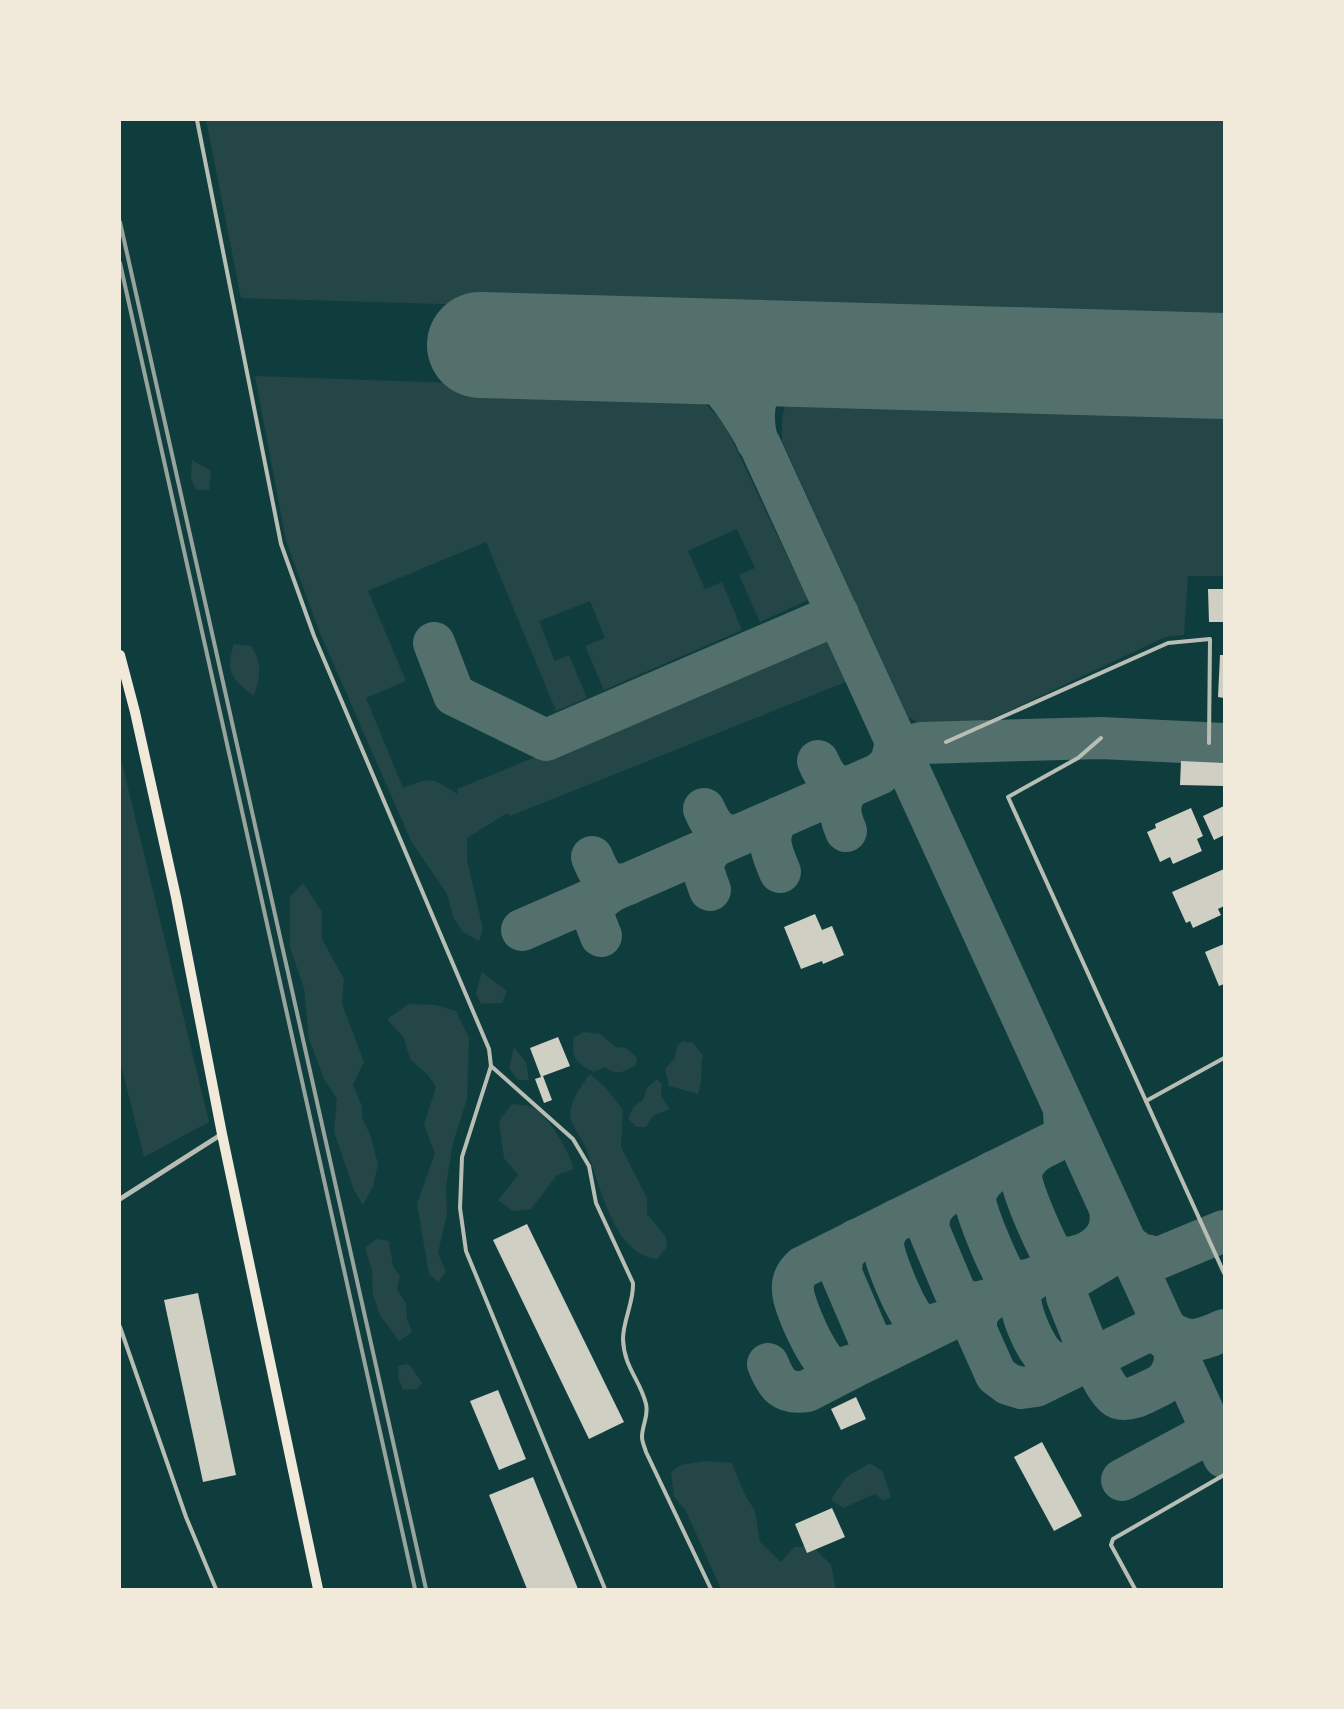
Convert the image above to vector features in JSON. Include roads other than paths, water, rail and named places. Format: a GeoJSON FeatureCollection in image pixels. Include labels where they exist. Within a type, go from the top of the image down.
{"type":"FeatureCollection","features":[{"type":"Feature","properties":{"kind":"main road"},"geometry":{"type":"LineString","coordinates":[[120,655],[135,712],[176,897],[222,1134],[318,1589]]}},
{"type":"Feature","properties":{"kind":"street"},"geometry":{"type":"LineString","coordinates":[[120,1198],[222,1134]]}},
{"type":"Feature","properties":{"kind":"lane"},"geometry":{"type":"LineString","coordinates":[[197,120],[281,544],[314,636],[489,1049],[491,1066],[462,1157],[460,1208],[466,1251],[605,1589]]}},
{"type":"Feature","properties":{"kind":"lane"},"geometry":{"type":"LineString","coordinates":[[946,742],[1168,643],[1210,639],[1208,744]]}},
{"type":"Feature","properties":{"kind":"lane"},"geometry":{"type":"LineString","coordinates":[[1101,738],[1078,758],[1008,797],[1224,1273]]}},
{"type":"Feature","properties":{"kind":"lane"},"geometry":{"type":"LineString","coordinates":[[1146,1100],[1224,1058]]}},
{"type":"Feature","properties":{"kind":"lane"},"geometry":{"type":"LineString","coordinates":[[491,1066],[573,1139],[589,1166],[596,1203],[634,1283],[634,1292],[624,1320],[623,1339],[625,1359],[646,1403],[647,1416],[642,1437],[646,1452],[711,1589]]}},
{"type":"Feature","properties":{"kind":"lane"},"geometry":{"type":"LineString","coordinates":[[120,1327],[186,1516],[216,1589]]}},
{"type":"Feature","properties":{"kind":"lane"},"geometry":{"type":"LineString","coordinates":[[1135,1589],[1111,1545],[1113,1539],[1224,1475]]}},
{"type":"Feature","properties":{"kind":"railway"},"geometry":{"type":"LineString","coordinates":[[120,222],[426,1589]]}},
{"type":"Feature","properties":{"kind":"railway"},"geometry":{"type":"LineString","coordinates":[[120,263],[415,1589]]}}]}
